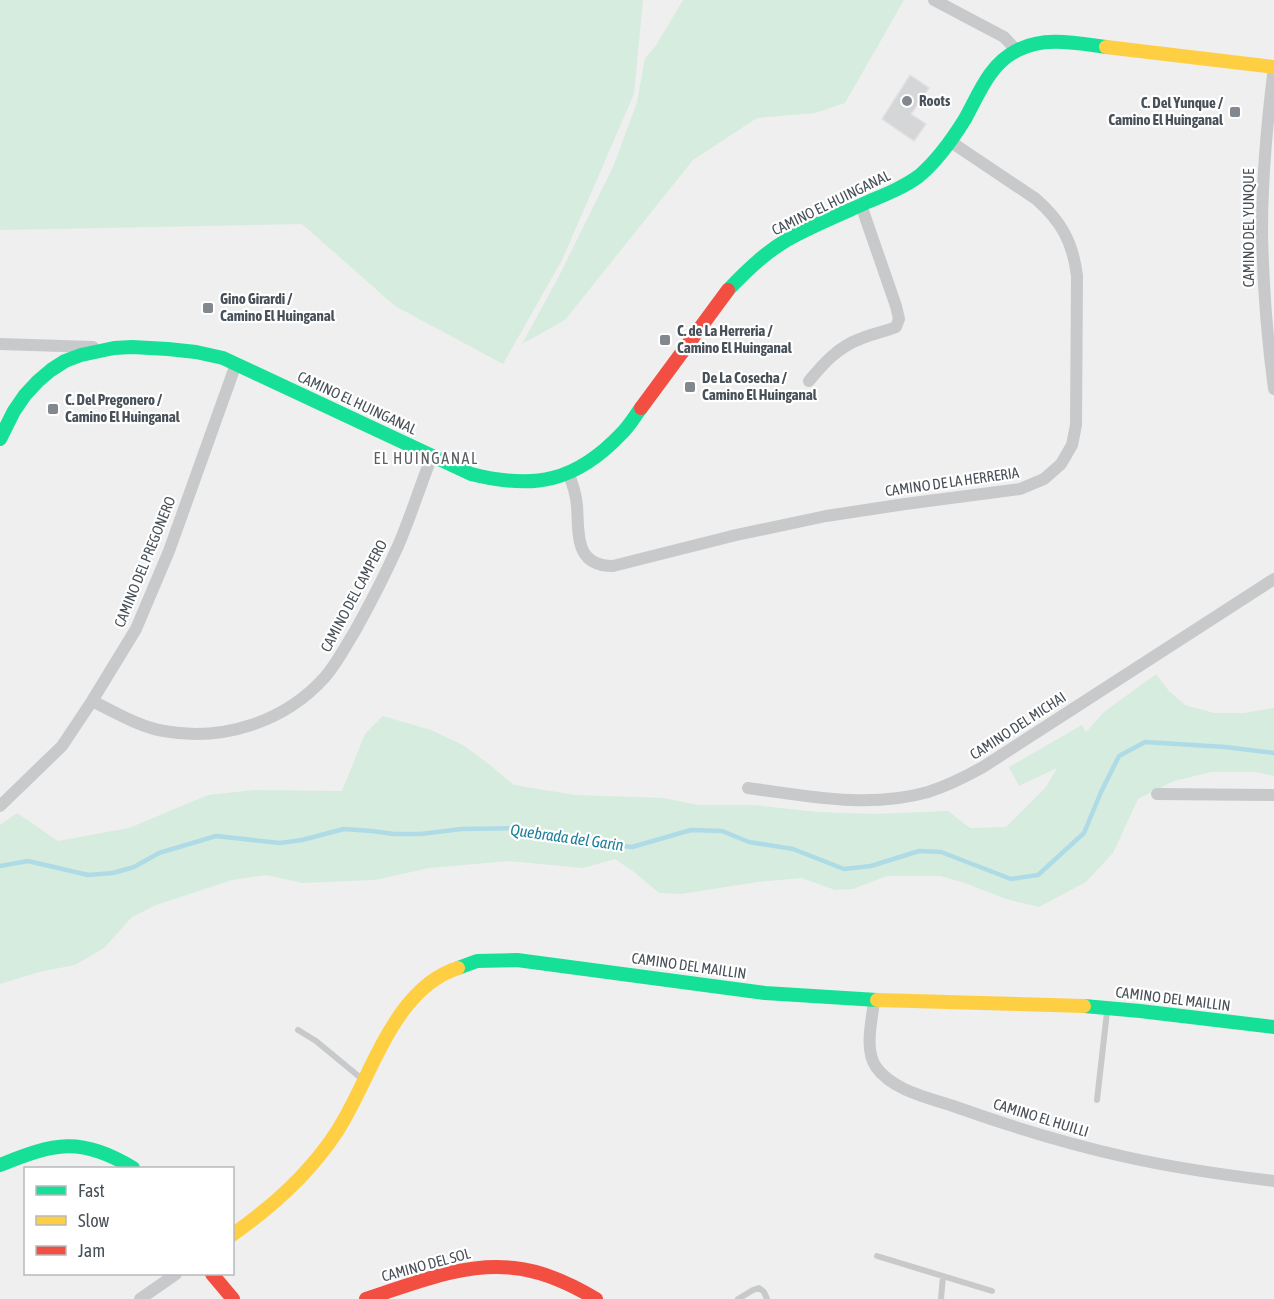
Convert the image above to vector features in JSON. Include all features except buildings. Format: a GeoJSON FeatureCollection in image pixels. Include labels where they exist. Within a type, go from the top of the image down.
{"type":"FeatureCollection","features":[{"type":"Feature","properties":{"kind":"street"},"geometry":{"type":"LineString","coordinates":[[934,0],[1004,38],[1016,50]]}},
{"type":"Feature","properties":{"kind":"street","name":"CAMINO EL HUINGANAL"},"geometry":{"type":"LineString","coordinates":[[0,439],[21,401],[47,373],[75,357],[106,348],[131,347],[194,351],[216,356],[471,474],[497,480],[525,482],[568,473],[598,456],[623,432],[726,292],[753,264],[801,232],[913,181],[934,163],[951,142],[993,69],[1001,60],[1016,50],[1041,43],[1068,42],[1274,67]]}},
{"type":"Feature","properties":{"kind":"street","name":"CAMINO DEL YUNQUE"},"geometry":{"type":"LineString","coordinates":[[1274,67],[1264,157],[1262,230],[1266,314],[1274,389]]}},
{"type":"Feature","properties":{"kind":"street","name":"CAMINO DE LA HERRERIA"},"geometry":{"type":"LineString","coordinates":[[568,473],[576,497],[578,539],[581,547],[586,555],[596,562],[614,566],[736,535],[826,516],[1020,489],[1044,479],[1053,472],[1072,445],[1076,424],[1077,276],[1071,247],[1057,221],[1036,199],[951,142]]}},
{"type":"Feature","properties":{"kind":"street"},"geometry":{"type":"LineString","coordinates":[[809,381],[824,363],[842,348],[857,339],[896,327],[899,319],[861,205]]}},
{"type":"Feature","properties":{"kind":"street"},"geometry":{"type":"LineString","coordinates":[[0,344],[106,348]]}},
{"type":"Feature","properties":{"kind":"street","name":"CAMINO DEL PREGONERO"},"geometry":{"type":"LineString","coordinates":[[0,806],[62,746],[93,701],[136,629],[169,551],[236,364]]}},
{"type":"Feature","properties":{"kind":"street","name":"CAMINO DEL CAMPERO"},"geometry":{"type":"LineString","coordinates":[[93,701],[145,726],[162,731],[198,735],[216,734],[252,726],[300,700],[324,678],[335,664],[363,617],[398,546],[432,456]]}},
{"type":"Feature","properties":{"kind":"street","name":"CAMINO DEL MICHAI"},"geometry":{"type":"LineString","coordinates":[[748,788],[820,798],[869,801],[909,796],[948,785],[983,767],[1274,579]]}},
{"type":"Feature","properties":{"kind":"street"},"geometry":{"type":"LineString","coordinates":[[1157,794],[1274,795]]}},
{"type":"Feature","properties":{"kind":"street","name":"CAMINO DEL MAILLIN"},"geometry":{"type":"LineString","coordinates":[[234,1234],[284,1195],[312,1166],[346,1117],[392,1027],[406,1005],[446,971],[479,960],[517,960],[765,993],[874,1001],[1107,1008],[1274,1028]]}},
{"type":"Feature","properties":{"kind":"street","name":"CAMINO EL HUILLI"},"geometry":{"type":"LineString","coordinates":[[874,1001],[870,1040],[871,1056],[881,1073],[901,1087],[1011,1126],[1088,1148],[1168,1166],[1274,1182]]}},
{"type":"Feature","properties":{"kind":"street"},"geometry":{"type":"LineString","coordinates":[[0,1165],[37,1150],[78,1146],[101,1151],[131,1167]]}},
{"type":"Feature","properties":{"kind":"street","name":"CAMINO DEL SOL"},"geometry":{"type":"LineString","coordinates":[[366,1299],[464,1269],[495,1266],[536,1272],[561,1281],[596,1299]]}},
{"type":"Feature","properties":{"kind":"street"},"geometry":{"type":"LineString","coordinates":[[140,1299],[175,1275]]}},
{"type":"Feature","properties":{"kind":"street"},"geometry":{"type":"LineString","coordinates":[[214,1275],[233,1299]]}},
{"type":"Feature","properties":{"kind":"lane"},"geometry":{"type":"LineString","coordinates":[[1097,1100],[1107,1008]]}},
{"type":"Feature","properties":{"kind":"lane"},"geometry":{"type":"LineString","coordinates":[[298,1030],[316,1041],[365,1082]]}},
{"type":"Feature","properties":{"kind":"lane"},"geometry":{"type":"LineString","coordinates":[[878,1256],[992,1291]]}},
{"type":"Feature","properties":{"kind":"lane"},"geometry":{"type":"LineString","coordinates":[[941,1299],[943,1276]]}},
{"type":"Feature","properties":{"kind":"lane"},"geometry":{"type":"LineString","coordinates":[[738,1299],[759,1288],[767,1299]]}},
{"type":"Feature","properties":{"kind":"green space"},"geometry":{"type":"Polygon","coordinates":[[[0,0],[643,0],[634,94],[562,260],[503,364],[395,306],[302,224],[0,230],[0,0]]]}},
{"type":"Feature","properties":{"kind":"green space"},"geometry":{"type":"Polygon","coordinates":[[[683,0],[904,0],[845,103],[815,113],[757,118],[693,160],[565,320],[522,344],[558,278],[614,165],[637,102],[645,58],[655,47],[683,0]]]}},
{"type":"Feature","properties":{"kind":"green space"},"geometry":{"type":"Polygon","coordinates":[[[1156,674],[1169,691],[1185,705],[1214,713],[1244,713],[1274,708],[1274,776],[1257,772],[1211,772],[1174,781],[1138,799],[1113,853],[1086,882],[1039,907],[1006,899],[940,876],[887,876],[853,889],[835,890],[802,878],[757,882],[681,894],[659,893],[615,859],[583,868],[509,861],[429,868],[375,880],[302,883],[266,875],[232,880],[156,905],[132,917],[104,948],[75,965],[39,972],[0,984],[0,825],[17,813],[58,841],[129,828],[208,795],[254,790],[342,791],[365,734],[383,716],[431,730],[463,745],[514,785],[575,795],[663,798],[698,805],[754,805],[818,812],[875,814],[948,811],[970,828],[1006,827],[1046,787],[1057,768],[1019,786],[1009,767],[1082,725],[1086,732],[1104,712],[1156,674]]]}},
{"type":"Feature","properties":{"kind":"waterway","name":"Quebrada del Garin"},"geometry":{"type":"LineString","coordinates":[[0,866],[28,861],[88,875],[113,873],[134,867],[159,853],[216,836],[280,843],[344,829],[421,834],[461,829],[518,828],[551,838],[632,847],[691,830],[722,831],[749,842],[793,849],[844,869],[871,866],[919,851],[941,852],[1011,879],[1038,875],[1084,833],[1119,756],[1145,742],[1225,747],[1274,753]]}},
{"type":"Feature","properties":{"kind":"traffic: fast"},"geometry":{"type":"LineString","coordinates":[[728,290],[754,264],[782,243],[820,223],[895,190],[919,176],[950,142],[992,72],[1016,51],[1026,46],[1048,42],[1106,47]]}},
{"type":"Feature","properties":{"kind":"traffic: fast"},"geometry":{"type":"LineString","coordinates":[[0,439],[25,395],[51,370],[81,355],[114,348],[132,347],[196,352],[223,358],[471,474],[494,479],[534,481],[571,472],[605,449],[625,430],[641,408]]}},
{"type":"Feature","properties":{"kind":"traffic: fast"},"geometry":{"type":"LineString","coordinates":[[458,968],[477,961],[517,960],[765,993],[877,1000]]}},
{"type":"Feature","properties":{"kind":"traffic: fast"},"geometry":{"type":"LineString","coordinates":[[1084,1006],[1274,1027]]}},
{"type":"Feature","properties":{"kind":"traffic: fast"},"geometry":{"type":"LineString","coordinates":[[0,1165],[36,1152],[67,1146],[98,1151],[131,1167]]}},
{"type":"Feature","properties":{"kind":"traffic: slow"},"geometry":{"type":"LineString","coordinates":[[1106,47],[1274,67]]}},
{"type":"Feature","properties":{"kind":"traffic: slow"},"geometry":{"type":"LineString","coordinates":[[234,1233],[275,1201],[314,1162],[349,1112],[385,1038],[400,1015],[416,995],[435,979],[458,968]]}},
{"type":"Feature","properties":{"kind":"traffic: slow"},"geometry":{"type":"LineString","coordinates":[[877,1000],[1084,1006]]}},
{"type":"Feature","properties":{"kind":"traffic: jam"},"geometry":{"type":"LineString","coordinates":[[641,408],[728,290]]}},
{"type":"Feature","properties":{"kind":"traffic: jam"},"geometry":{"type":"LineString","coordinates":[[366,1299],[457,1271],[495,1267],[514,1268],[547,1275],[596,1299]]}},
{"type":"Feature","properties":{"kind":"traffic: jam"},"geometry":{"type":"LineString","coordinates":[[213,1275],[233,1299]]}},
{"type":"Feature","properties":{"kind":"place","name":"Roots"},"geometry":{"type":"Point","coordinates":[907,101]}},
{"type":"Feature","properties":{"kind":"place","name":"C. Del Yunque / Camino El Huinganal"},"geometry":{"type":"Point","coordinates":[1235,112]}},
{"type":"Feature","properties":{"kind":"place","name":"Gino Girardi / Camino El Huinganal"},"geometry":{"type":"Point","coordinates":[208,308]}},
{"type":"Feature","properties":{"kind":"place","name":"C. de La Herreria / Camino El Huinganal"},"geometry":{"type":"Point","coordinates":[665,340]}},
{"type":"Feature","properties":{"kind":"place","name":"De La Cosecha / Camino El Huinganal"},"geometry":{"type":"Point","coordinates":[690,387]}},
{"type":"Feature","properties":{"kind":"place","name":"C. Del Pregonero / Camino El Huinganal"},"geometry":{"type":"Point","coordinates":[53,409]}},
{"type":"Feature","properties":{"kind":"district","name":"EL HUINGANAL"},"geometry":{"type":"Point","coordinates":[426,458]}}]}
